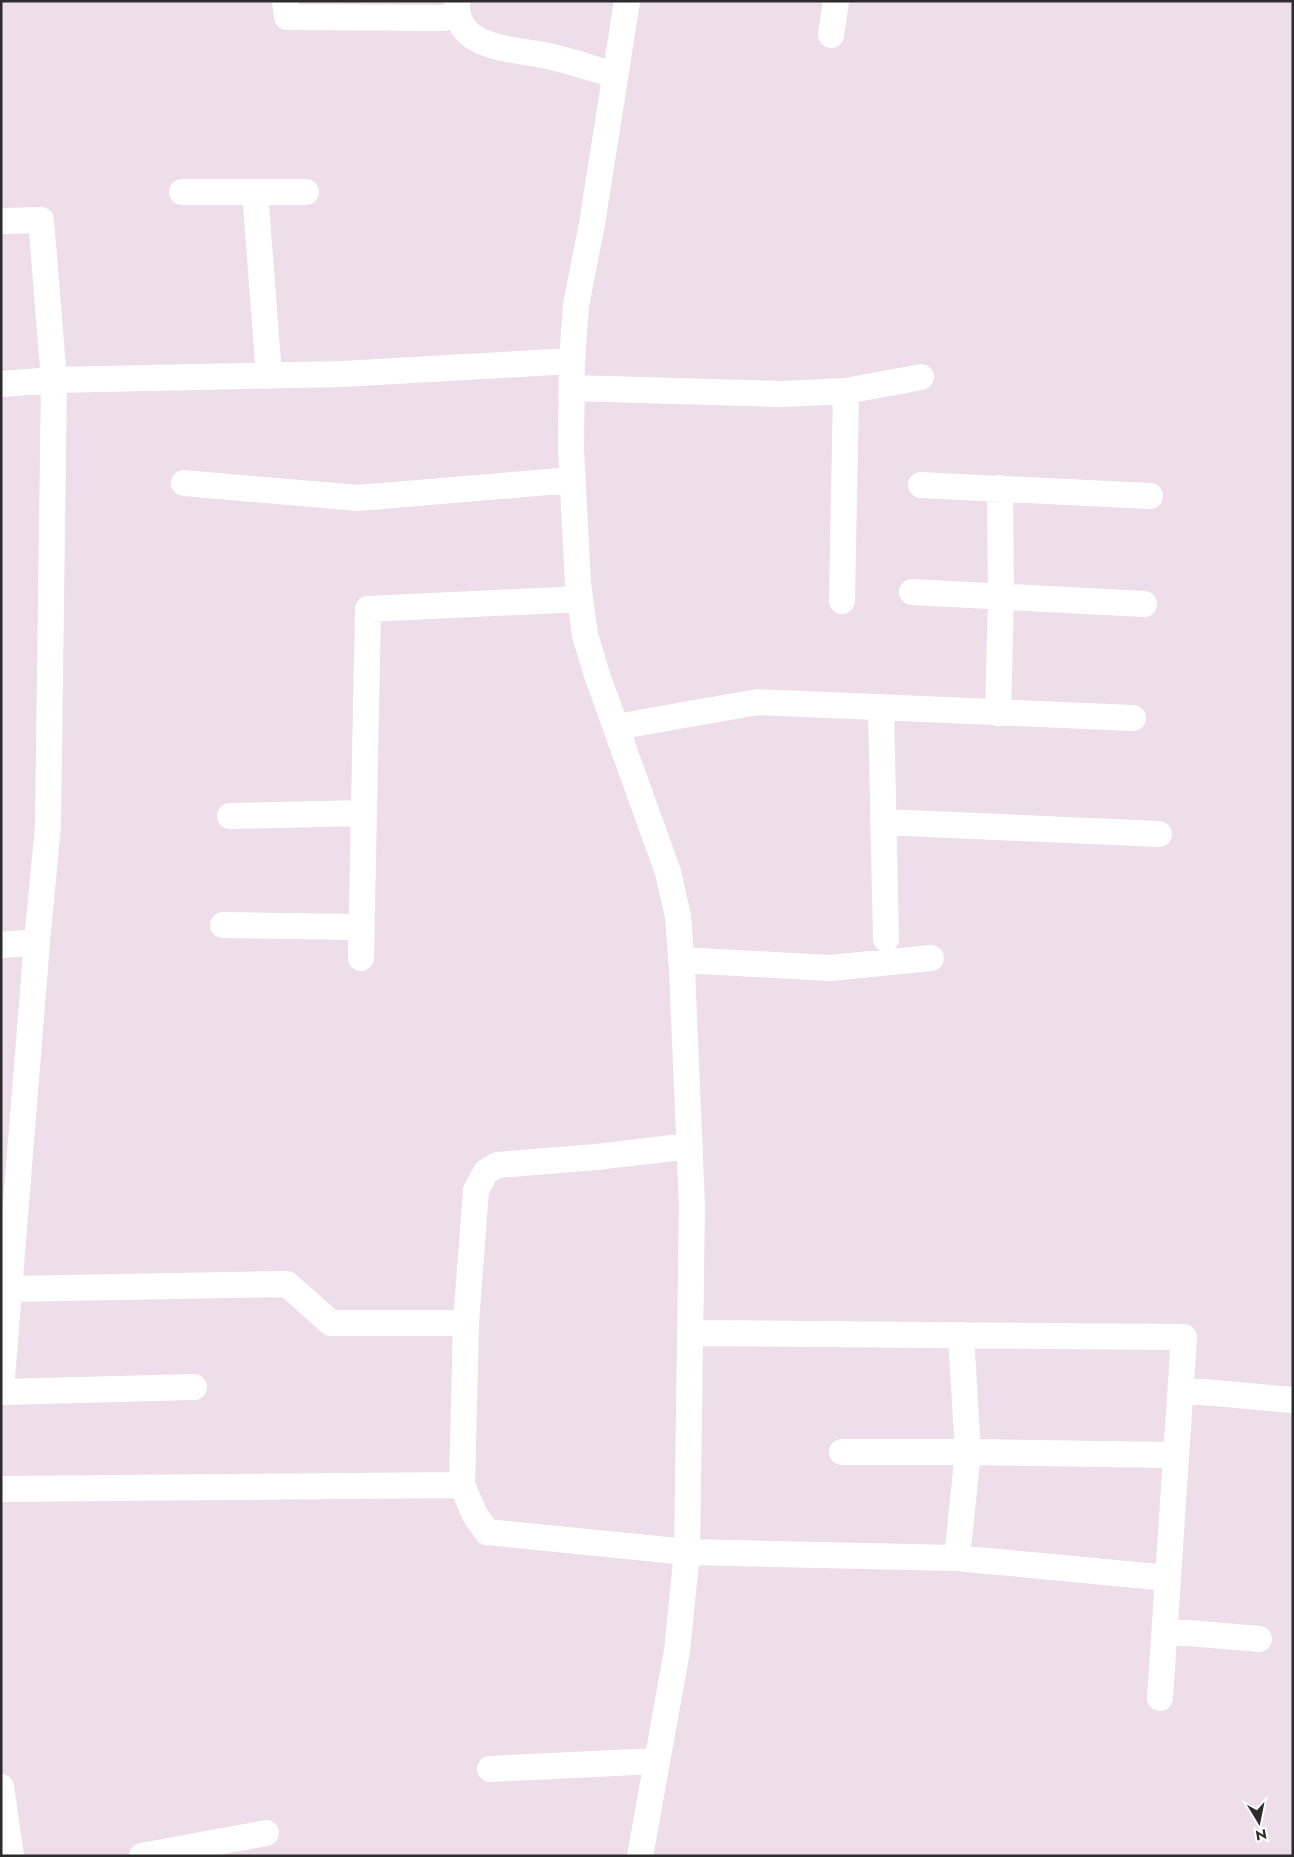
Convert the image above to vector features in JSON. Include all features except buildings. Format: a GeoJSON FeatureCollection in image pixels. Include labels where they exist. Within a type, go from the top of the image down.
{"type":"FeatureCollection","features":[{"type":"Feature","properties":{"kind":"street"},"geometry":{"type":"LineString","coordinates":[[285,1],[287,17],[444,18],[457,8],[464,29],[485,44],[549,56],[616,76]]}},
{"type":"Feature","properties":{"kind":"street"},"geometry":{"type":"LineString","coordinates":[[627,1],[592,224],[576,305],[572,361],[571,449],[580,599],[585,635],[668,872],[678,916],[681,960],[692,1206],[687,1552],[677,1651],[640,1856]]}},
{"type":"Feature","properties":{"kind":"street"},"geometry":{"type":"LineString","coordinates":[[831,35],[836,1]]}},
{"type":"Feature","properties":{"kind":"street"},"geometry":{"type":"LineString","coordinates":[[182,192],[306,192]]}},
{"type":"Feature","properties":{"kind":"street"},"geometry":{"type":"LineString","coordinates":[[255,192],[269,376]]}},
{"type":"Feature","properties":{"kind":"street"},"geometry":{"type":"LineString","coordinates":[[1,221],[41,220],[54,380],[48,826],[1,1391],[194,1387]]}},
{"type":"Feature","properties":{"kind":"street"},"geometry":{"type":"LineString","coordinates":[[1,384],[54,380],[342,374],[572,361]]}},
{"type":"Feature","properties":{"kind":"street"},"geometry":{"type":"LineString","coordinates":[[572,388],[782,394],[846,391],[922,377]]}},
{"type":"Feature","properties":{"kind":"street"},"geometry":{"type":"LineString","coordinates":[[842,601],[846,391]]}},
{"type":"Feature","properties":{"kind":"street"},"geometry":{"type":"LineString","coordinates":[[184,483],[358,498],[572,480]]}},
{"type":"Feature","properties":{"kind":"street"},"geometry":{"type":"LineString","coordinates":[[921,485],[1150,496]]}},
{"type":"Feature","properties":{"kind":"street"},"geometry":{"type":"LineString","coordinates":[[998,713],[1001,596],[1000,488]]}},
{"type":"Feature","properties":{"kind":"street"},"geometry":{"type":"LineString","coordinates":[[912,592],[1144,604]]}},
{"type":"Feature","properties":{"kind":"street"},"geometry":{"type":"LineString","coordinates":[[361,958],[368,609],[580,599]]}},
{"type":"Feature","properties":{"kind":"street"},"geometry":{"type":"LineString","coordinates":[[616,727],[758,702],[1133,718]]}},
{"type":"Feature","properties":{"kind":"street"},"geometry":{"type":"LineString","coordinates":[[881,707],[886,939]]}},
{"type":"Feature","properties":{"kind":"street"},"geometry":{"type":"LineString","coordinates":[[230,816],[364,813]]}},
{"type":"Feature","properties":{"kind":"street"},"geometry":{"type":"LineString","coordinates":[[883,822],[1159,834]]}},
{"type":"Feature","properties":{"kind":"street"},"geometry":{"type":"LineString","coordinates":[[223,925],[361,927]]}},
{"type":"Feature","properties":{"kind":"street"},"geometry":{"type":"LineString","coordinates":[[1,945],[37,942]]}},
{"type":"Feature","properties":{"kind":"street"},"geometry":{"type":"LineString","coordinates":[[681,960],[830,968],[931,958]]}},
{"type":"Feature","properties":{"kind":"street"},"geometry":{"type":"LineString","coordinates":[[690,1146],[596,1157],[497,1165],[486,1172],[476,1190],[466,1323],[462,1485],[475,1515],[487,1532],[687,1552],[957,1558],[1168,1578]]}},
{"type":"Feature","properties":{"kind":"street"},"geometry":{"type":"LineString","coordinates":[[9,1289],[287,1284],[331,1323],[466,1323]]}},
{"type":"Feature","properties":{"kind":"street"},"geometry":{"type":"LineString","coordinates":[[690,1333],[1184,1337],[1160,1698]]}},
{"type":"Feature","properties":{"kind":"street"},"geometry":{"type":"LineString","coordinates":[[957,1558],[968,1452],[961,1335]]}},
{"type":"Feature","properties":{"kind":"street"},"geometry":{"type":"LineString","coordinates":[[1180,1390],[1293,1400]]}},
{"type":"Feature","properties":{"kind":"street"},"geometry":{"type":"LineString","coordinates":[[842,1452],[1176,1455]]}},
{"type":"Feature","properties":{"kind":"street"},"geometry":{"type":"LineString","coordinates":[[1,1490],[462,1485]]}},
{"type":"Feature","properties":{"kind":"street"},"geometry":{"type":"LineString","coordinates":[[1165,1631],[1259,1639]]}},
{"type":"Feature","properties":{"kind":"street"},"geometry":{"type":"LineString","coordinates":[[490,1769],[657,1761]]}},
{"type":"Feature","properties":{"kind":"street"},"geometry":{"type":"LineString","coordinates":[[1,1787],[11,1856]]}},
{"type":"Feature","properties":{"kind":"street"},"geometry":{"type":"LineString","coordinates":[[142,1856],[266,1834]]}}]}
